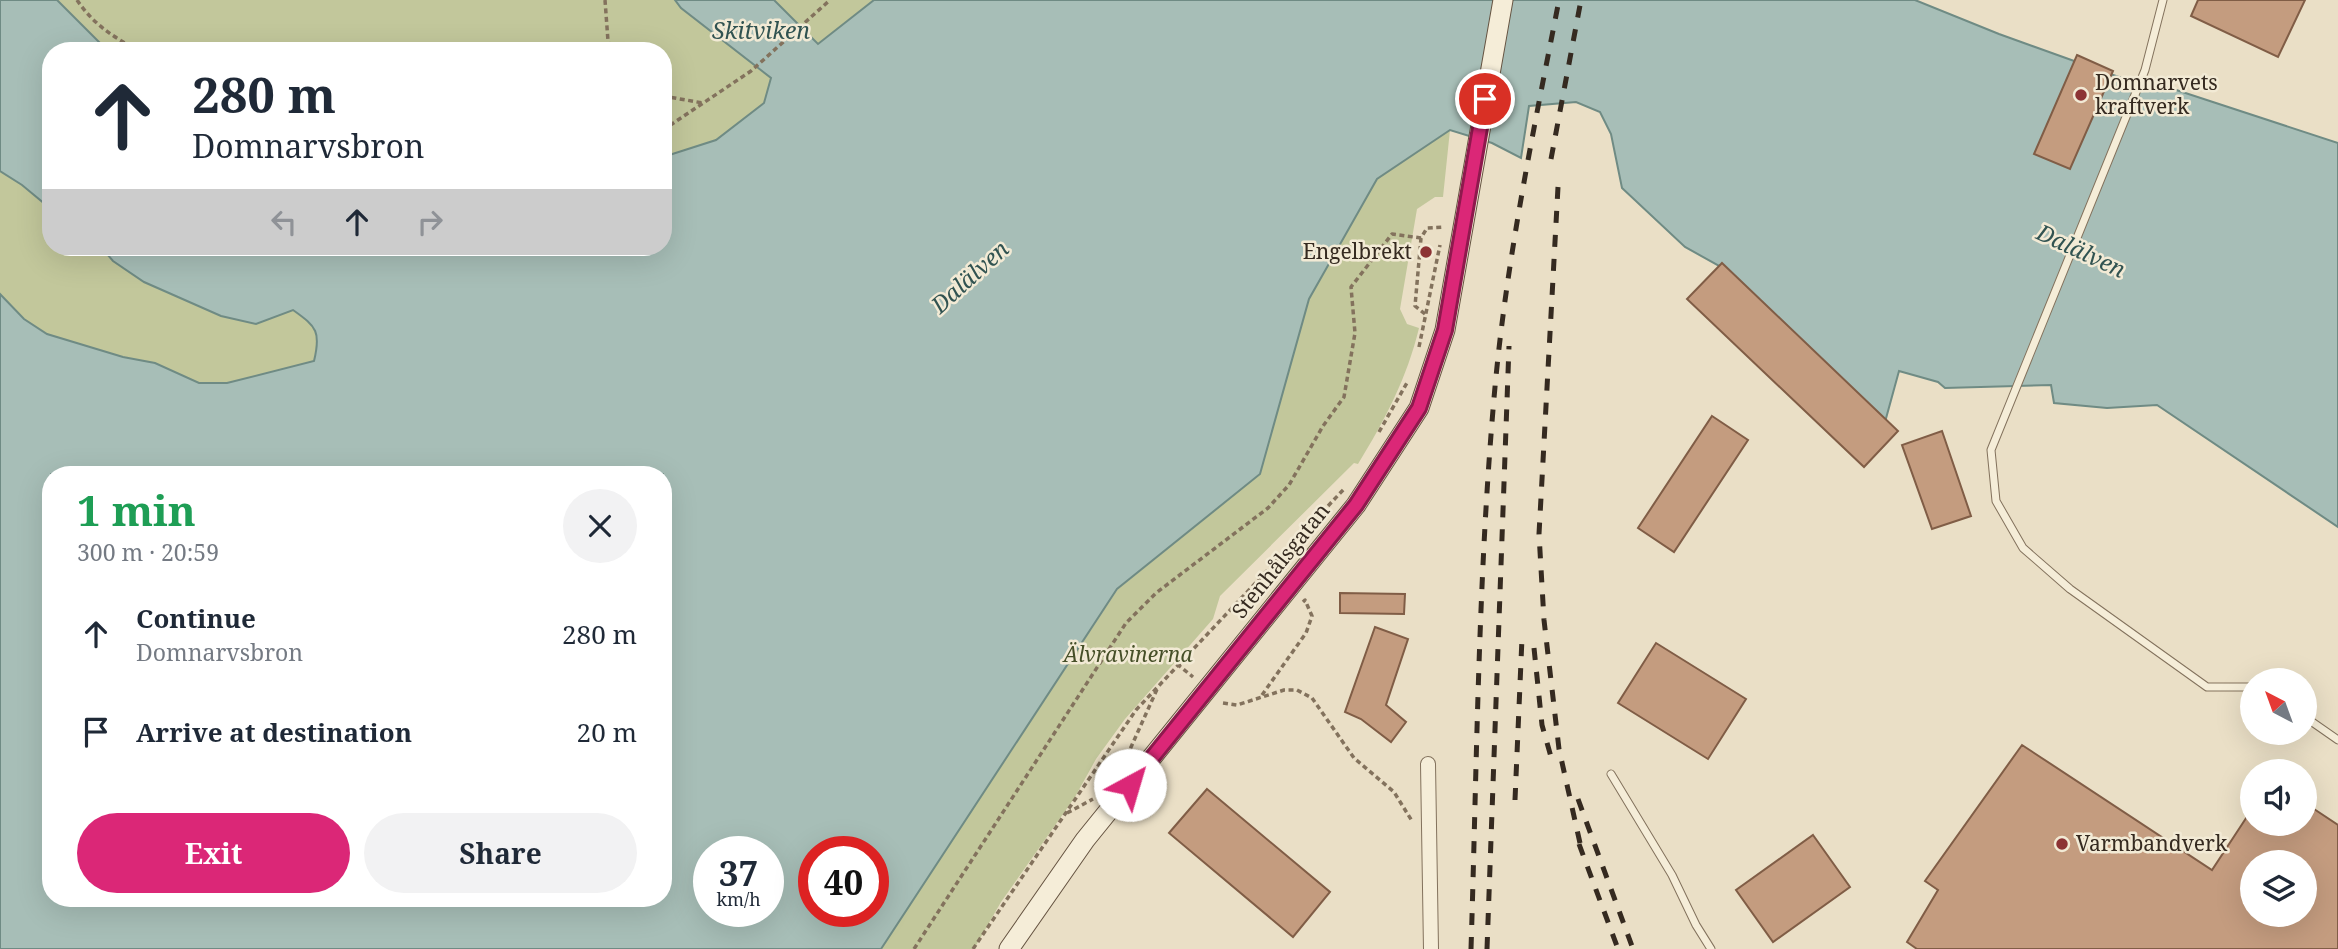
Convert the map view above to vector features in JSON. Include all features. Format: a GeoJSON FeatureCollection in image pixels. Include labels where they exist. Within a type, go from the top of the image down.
{"type":"FeatureCollection","features":[{"type":"Feature","properties":{"kind":"street","name":"Stenhålsgatan"},"geometry":{"type":"LineString","coordinates":[[1009,949],[1085,840],[1356,505],[1419,408],[1445,330],[1503,0]]}},
{"type":"Feature","properties":{"kind":"street"},"geometry":{"type":"LineString","coordinates":[[1428,764],[1428,867],[1432,949]]}},
{"type":"Feature","properties":{"kind":"lane"},"geometry":{"type":"LineString","coordinates":[[2163,0],[2145,70],[1991,450],[1996,501],[2023,548],[2070,589],[2207,687],[2240,687]]}},
{"type":"Feature","properties":{"kind":"lane"},"geometry":{"type":"LineString","coordinates":[[2317,725],[2338,740]]}},
{"type":"Feature","properties":{"kind":"lane"},"geometry":{"type":"LineString","coordinates":[[1611,774],[1672,875],[1710,949]]}},
{"type":"Feature","properties":{"kind":"path"},"geometry":{"type":"LineString","coordinates":[[77,0],[88,17],[122,42]]}},
{"type":"Feature","properties":{"kind":"path"},"geometry":{"type":"LineString","coordinates":[[605,0],[608,42]]}},
{"type":"Feature","properties":{"kind":"path"},"geometry":{"type":"LineString","coordinates":[[672,124],[751,71],[830,0]]}},
{"type":"Feature","properties":{"kind":"path"},"geometry":{"type":"LineString","coordinates":[[672,98],[703,104]]}},
{"type":"Feature","properties":{"kind":"path"},"geometry":{"type":"LineString","coordinates":[[1418,354],[1446,215]]}},
{"type":"Feature","properties":{"kind":"path"},"geometry":{"type":"LineString","coordinates":[[1425,314],[1415,306],[1421,238],[1427,228],[1444,227]]}},
{"type":"Feature","properties":{"kind":"path"},"geometry":{"type":"LineString","coordinates":[[914,949],[1126,623],[1156,593],[1268,508],[1289,485],[1323,426],[1344,397],[1355,333],[1351,287],[1392,234],[1421,238]]}},
{"type":"Feature","properties":{"kind":"path"},"geometry":{"type":"LineString","coordinates":[[1376,440],[1409,379]]}},
{"type":"Feature","properties":{"kind":"path"},"geometry":{"type":"LineString","coordinates":[[973,949],[1136,710],[1346,486]]}},
{"type":"Feature","properties":{"kind":"path"},"geometry":{"type":"LineString","coordinates":[[1260,697],[1306,633],[1312,616],[1305,600],[1299,607]]}},
{"type":"Feature","properties":{"kind":"path"},"geometry":{"type":"LineString","coordinates":[[1177,664],[1193,677]]}},
{"type":"Feature","properties":{"kind":"path"},"geometry":{"type":"LineString","coordinates":[[1128,756],[1161,682]]}},
{"type":"Feature","properties":{"kind":"path"},"geometry":{"type":"LineString","coordinates":[[1223,703],[1237,705],[1284,690],[1297,690],[1312,698],[1354,758],[1394,792],[1416,832]]}},
{"type":"Feature","properties":{"kind":"path"},"geometry":{"type":"LineString","coordinates":[[1066,814],[1093,799]]}},
{"type":"Feature","properties":{"kind":"green space"},"geometry":{"type":"Polygon","coordinates":[[[48,0],[675,0],[681,8],[772,78],[764,103],[716,140],[672,157],[672,42],[92,42],[48,0]]]}},
{"type":"Feature","properties":{"kind":"green space"},"geometry":{"type":"Polygon","coordinates":[[[756,0],[874,0],[818,44],[756,0]]]}},
{"type":"Feature","properties":{"kind":"green space","name":"Älvravinerna"},"geometry":{"type":"Polygon","coordinates":[[[1450,130],[1443,197],[1435,197],[1417,209],[1400,309],[1407,324],[1419,328],[1394,398],[1358,464],[1354,463],[1220,596],[1213,619],[1125,719],[1096,759],[1075,797],[1001,902],[974,949],[881,949],[1118,589],[1260,474],[1309,299],[1377,179],[1450,130]]]}},
{"type":"Feature","properties":{"kind":"green space"},"geometry":{"type":"Polygon","coordinates":[[[0,171],[42,202],[42,256],[109,256],[144,282],[221,316],[256,324],[293,310],[315,331],[315,361],[227,383],[199,383],[155,363],[123,357],[47,334],[24,319],[0,294],[0,171]]]}},
{"type":"Feature","properties":{"kind":"water"},"geometry":{"type":"Polygon","coordinates":[[[0,0],[57,0],[99,42],[42,42],[42,202],[0,171],[0,0]]]}},
{"type":"Feature","properties":{"kind":"water"},"geometry":{"type":"Polygon","coordinates":[[[675,0],[774,0],[818,44],[874,0],[1915,0],[1999,34],[2155,90],[2158,84],[2338,143],[2338,527],[2157,405],[2107,408],[2054,403],[2051,385],[1945,388],[1938,382],[1899,371],[1885,422],[1723,268],[1685,247],[1622,188],[1611,134],[1600,112],[1576,102],[1529,106],[1521,158],[1492,143],[1450,130],[1377,179],[1309,299],[1260,474],[1117,589],[881,949],[0,949],[0,294],[24,319],[47,334],[123,357],[155,363],[199,383],[227,383],[314,361],[317,337],[312,326],[293,310],[256,324],[221,316],[144,282],[109,256],[672,256],[672,154],[716,140],[764,103],[771,78],[681,8],[675,0]]]}},
{"type":"Feature","properties":{"kind":"building"},"geometry":{"type":"Polygon","coordinates":[[[2198,0],[2305,0],[2278,57],[2191,16],[2198,0]]]}},
{"type":"Feature","properties":{"kind":"building","name":"Domnarvets kraftverk"},"geometry":{"type":"Polygon","coordinates":[[[2077,55],[2113,71],[2070,169],[2034,154],[2077,55]]]}},
{"type":"Feature","properties":{"kind":"building"},"geometry":{"type":"Polygon","coordinates":[[[1722,263],[1898,431],[1864,467],[1687,299],[1722,263]]]}},
{"type":"Feature","properties":{"kind":"building"},"geometry":{"type":"Polygon","coordinates":[[[1712,416],[1748,440],[1674,552],[1638,528],[1712,416]]]}},
{"type":"Feature","properties":{"kind":"building"},"geometry":{"type":"Polygon","coordinates":[[[1942,431],[1971,516],[1932,529],[1902,445],[1942,431]]]}},
{"type":"Feature","properties":{"kind":"building"},"geometry":{"type":"Polygon","coordinates":[[[1340,593],[1405,594],[1404,614],[1340,613],[1340,593]]]}},
{"type":"Feature","properties":{"kind":"building"},"geometry":{"type":"Polygon","coordinates":[[[1375,627],[1408,639],[1386,705],[1406,722],[1391,742],[1361,719],[1345,712],[1375,627]]]}},
{"type":"Feature","properties":{"kind":"building"},"geometry":{"type":"Polygon","coordinates":[[[1656,643],[1746,699],[1708,759],[1618,703],[1656,643]]]}},
{"type":"Feature","properties":{"kind":"building","name":"Varmbandverk"},"geometry":{"type":"Polygon","coordinates":[[[2022,745],[2212,870],[2240,827],[2240,836],[2317,836],[2317,811],[2338,825],[2338,949],[1917,949],[1907,942],[1938,890],[1925,881],[2022,745]]]}},
{"type":"Feature","properties":{"kind":"building"},"geometry":{"type":"Polygon","coordinates":[[[1207,789],[1330,892],[1293,937],[1169,833],[1207,789]]]}},
{"type":"Feature","properties":{"kind":"building"},"geometry":{"type":"Polygon","coordinates":[[[1813,835],[1850,887],[1773,942],[1736,890],[1813,835]]]}},
{"type":"Feature","properties":{"kind":"railway"},"geometry":{"type":"LineString","coordinates":[[1471,949],[1482,598],[1495,387],[1514,241],[1559,0]]}},
{"type":"Feature","properties":{"kind":"railway"},"geometry":{"type":"LineString","coordinates":[[1551,159],[1581,0]]}},
{"type":"Feature","properties":{"kind":"railway"},"geometry":{"type":"LineString","coordinates":[[1558,187],[1539,534],[1544,620],[1559,749],[1582,852]]}},
{"type":"Feature","properties":{"kind":"railway"},"geometry":{"type":"LineString","coordinates":[[1487,949],[1509,346]]}},
{"type":"Feature","properties":{"kind":"railway"},"geometry":{"type":"LineString","coordinates":[[1515,800],[1522,638]]}},
{"type":"Feature","properties":{"kind":"railway"},"geometry":{"type":"LineString","coordinates":[[1534,648],[1542,725],[1553,764]]}},
{"type":"Feature","properties":{"kind":"railway"},"geometry":{"type":"LineString","coordinates":[[1578,799],[1633,949]]}},
{"type":"Feature","properties":{"kind":"railway"},"geometry":{"type":"LineString","coordinates":[[1579,844],[1618,949]]}},
{"type":"Feature","properties":{"kind":"place","name":"Domnarvets kraftverk"},"geometry":{"type":"Point","coordinates":[2081,95]}},
{"type":"Feature","properties":{"kind":"place","name":"Engelbrekt"},"geometry":{"type":"Point","coordinates":[1426,252]}},
{"type":"Feature","properties":{"kind":"place","name":"Varmbandverk"},"geometry":{"type":"Point","coordinates":[2062,844]}},
{"type":"Feature","properties":{"kind":"route"},"geometry":{"type":"LineString","coordinates":[[1130,785],[1356,505],[1419,408],[1445,330],[1485,99]]}},
{"type":"Feature","properties":{"kind":"water label","name":"Skitviken"},"geometry":{"type":"Point","coordinates":[761,31]}},
{"type":"Feature","properties":{"kind":"water label","name":"Dalälven"},"geometry":{"type":"Point","coordinates":[2081,251]}},
{"type":"Feature","properties":{"kind":"water label","name":"Dalälven"},"geometry":{"type":"Point","coordinates":[970,277]}}]}
